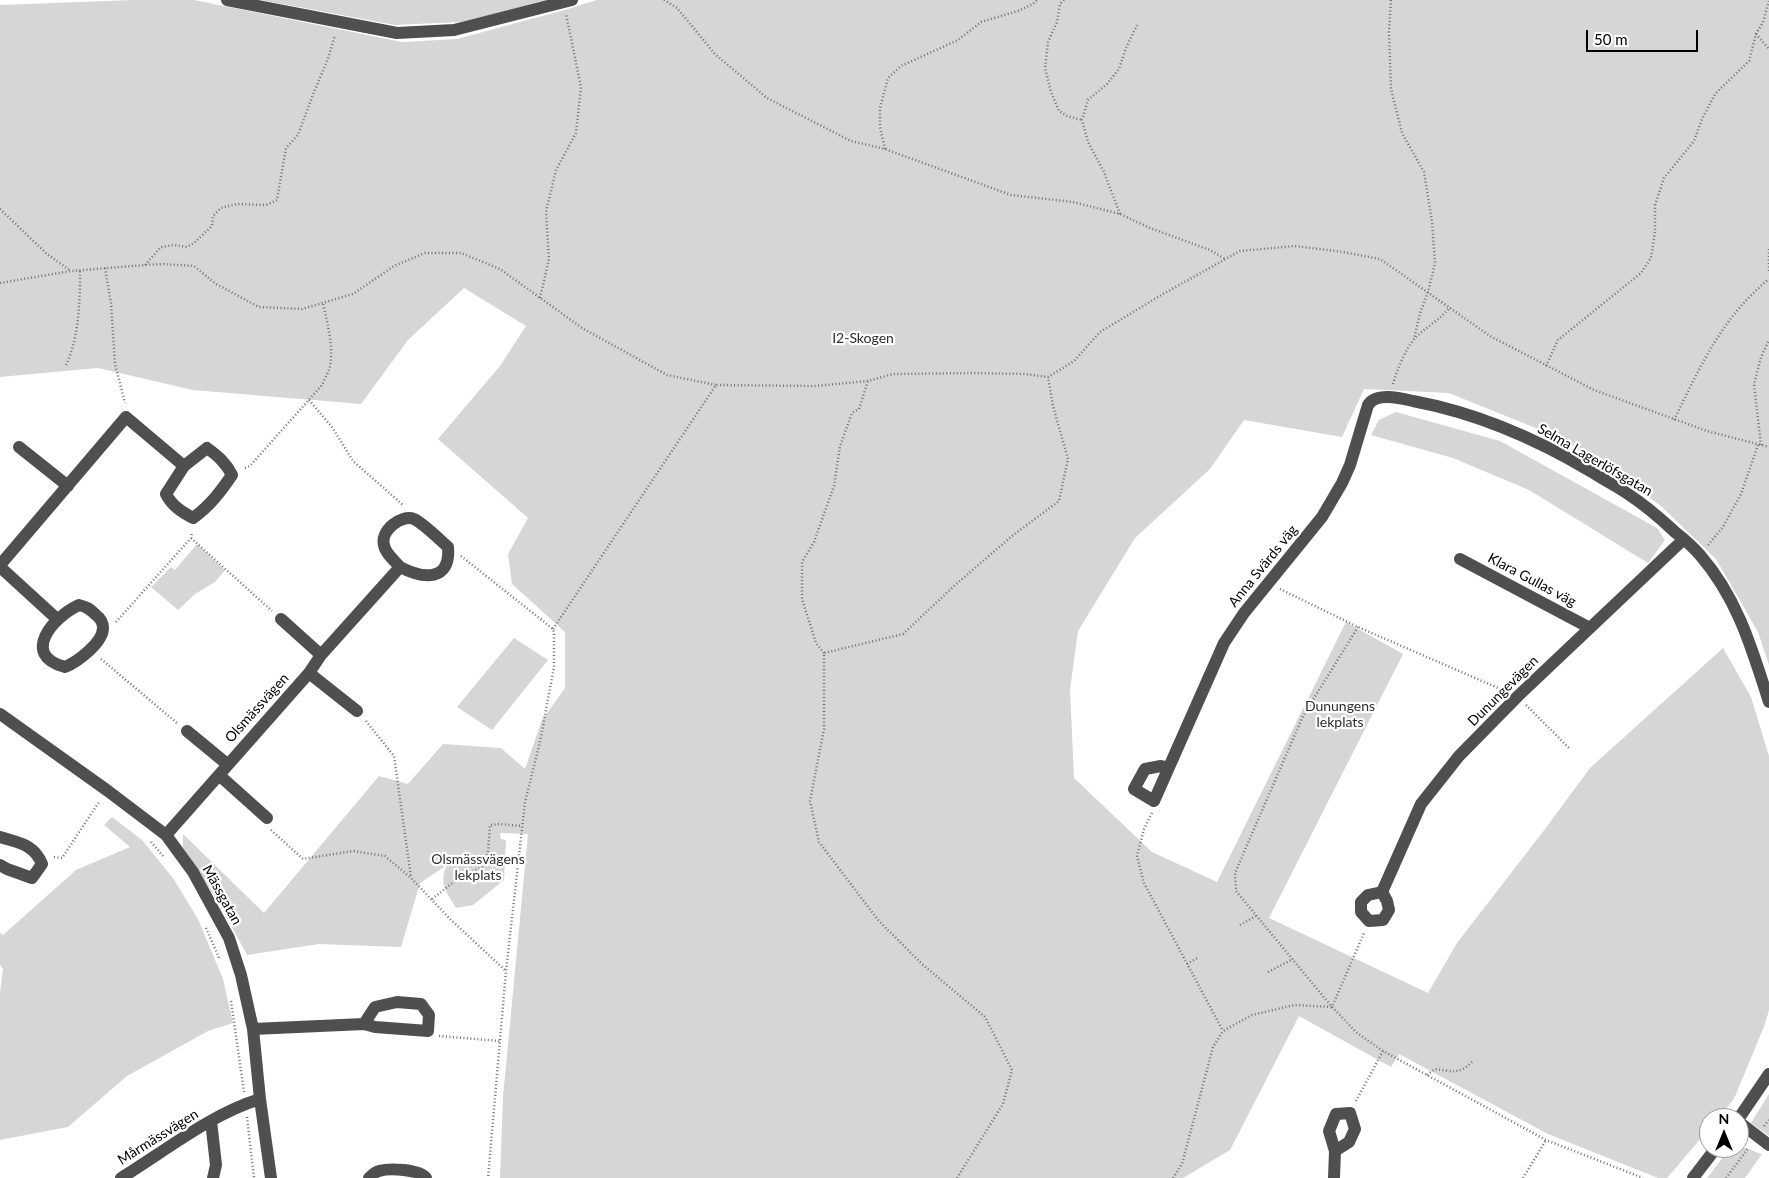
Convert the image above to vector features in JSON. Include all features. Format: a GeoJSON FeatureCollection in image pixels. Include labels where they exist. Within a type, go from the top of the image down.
{"type":"FeatureCollection","features":[{"type":"Feature","properties":{"kind":"street"},"geometry":{"type":"LineString","coordinates":[[227,0],[397,33],[454,30],[568,1]]}},
{"type":"Feature","properties":{"kind":"street","name":"Selma Lagerlöfsgatan"},"geometry":{"type":"LineString","coordinates":[[1390,397],[1429,404],[1463,413],[1534,440],[1628,493],[1654,513],[1700,555],[1730,598],[1750,640],[1769,702]]}},
{"type":"Feature","properties":{"kind":"street","name":"Anna Svärds väg"},"geometry":{"type":"LineString","coordinates":[[1154,801],[1224,643],[1244,613],[1322,517],[1342,483],[1371,400],[1390,397]]}},
{"type":"Feature","properties":{"kind":"street"},"geometry":{"type":"LineString","coordinates":[[57,619],[0,566],[126,417],[184,466]]}},
{"type":"Feature","properties":{"kind":"street"},"geometry":{"type":"LineString","coordinates":[[19,448],[68,486]]}},
{"type":"Feature","properties":{"kind":"street"},"geometry":{"type":"LineString","coordinates":[[207,448],[228,466],[232,475],[218,495],[193,518],[183,513],[170,502],[166,494],[184,466],[207,448]]}},
{"type":"Feature","properties":{"kind":"street"},"geometry":{"type":"LineString","coordinates":[[407,518],[415,519],[448,547],[448,560],[439,573],[430,576],[419,576],[400,567],[384,546],[384,538],[391,526],[399,521],[407,518]]}},
{"type":"Feature","properties":{"kind":"street","name":"Dunungevägen"},"geometry":{"type":"LineString","coordinates":[[1382,892],[1421,804],[1459,756],[1518,696],[1684,540]]}},
{"type":"Feature","properties":{"kind":"street","name":"Klara Gullas väg"},"geometry":{"type":"LineString","coordinates":[[1460,559],[1590,628]]}},
{"type":"Feature","properties":{"kind":"street","name":"Olsmässvägen"},"geometry":{"type":"LineString","coordinates":[[166,835],[309,673],[321,655],[400,567]]}},
{"type":"Feature","properties":{"kind":"street"},"geometry":{"type":"LineString","coordinates":[[79,605],[88,607],[102,621],[104,629],[90,650],[77,662],[65,668],[53,664],[46,658],[42,647],[48,633],[57,619],[79,605]]}},
{"type":"Feature","properties":{"kind":"street"},"geometry":{"type":"LineString","coordinates":[[281,619],[321,655]]}},
{"type":"Feature","properties":{"kind":"street","name":"Olsmässvägen"},"geometry":{"type":"LineString","coordinates":[[309,673],[357,711]]}},
{"type":"Feature","properties":{"kind":"street","name":"Mässgatan"},"geometry":{"type":"LineString","coordinates":[[0,714],[94,780],[166,835],[193,872],[229,938],[241,976],[253,1028],[260,1099],[271,1178]]}},
{"type":"Feature","properties":{"kind":"street","name":"Olsmässvägen"},"geometry":{"type":"LineString","coordinates":[[187,731],[227,764]]}},
{"type":"Feature","properties":{"kind":"street"},"geometry":{"type":"LineString","coordinates":[[1154,801],[1134,789],[1145,769],[1161,766],[1168,768]]}},
{"type":"Feature","properties":{"kind":"street"},"geometry":{"type":"LineString","coordinates":[[219,775],[267,818]]}},
{"type":"Feature","properties":{"kind":"street"},"geometry":{"type":"LineString","coordinates":[[0,837],[25,844],[38,854],[42,864],[32,878],[0,865]]}},
{"type":"Feature","properties":{"kind":"street"},"geometry":{"type":"LineString","coordinates":[[1382,892],[1387,900],[1389,910],[1383,920],[1369,921],[1361,912],[1361,902],[1368,895],[1382,892]]}},
{"type":"Feature","properties":{"kind":"street"},"geometry":{"type":"LineString","coordinates":[[253,1028],[364,1024],[375,1027],[428,1031],[429,1015],[421,1004],[397,1002],[376,1007],[364,1024]]}},
{"type":"Feature","properties":{"kind":"street"},"geometry":{"type":"LineString","coordinates":[[1746,1108],[1769,1074]]}},
{"type":"Feature","properties":{"kind":"street","name":"Mårmässvägen"},"geometry":{"type":"LineString","coordinates":[[121,1178],[211,1121],[245,1104],[260,1099]]}},
{"type":"Feature","properties":{"kind":"street"},"geometry":{"type":"LineString","coordinates":[[1334,1178],[1335,1151],[1329,1131],[1336,1114],[1350,1113],[1355,1129],[1349,1142],[1335,1151]]}},
{"type":"Feature","properties":{"kind":"street","name":"Mårmässvägen"},"geometry":{"type":"LineString","coordinates":[[211,1121],[216,1164],[213,1178]]}},
{"type":"Feature","properties":{"kind":"street"},"geometry":{"type":"LineString","coordinates":[[1749,1131],[1769,1145]]}},
{"type":"Feature","properties":{"kind":"street"},"geometry":{"type":"LineString","coordinates":[[1693,1178],[1708,1158]]}},
{"type":"Feature","properties":{"kind":"street"},"geometry":{"type":"LineString","coordinates":[[369,1178],[381,1170],[389,1170],[416,1172],[423,1174],[426,1178]]}},
{"type":"Feature","properties":{"kind":"path"},"geometry":{"type":"LineString","coordinates":[[664,0],[677,8],[715,54],[767,98],[851,142],[885,149],[1011,195],[1073,202],[1120,214],[1150,228],[1210,250],[1225,259]]}},
{"type":"Feature","properties":{"kind":"path"},"geometry":{"type":"LineString","coordinates":[[885,149],[880,127],[880,108],[888,78],[901,66],[958,40],[981,22],[1018,11],[1037,0]]}},
{"type":"Feature","properties":{"kind":"path"},"geometry":{"type":"LineString","coordinates":[[1064,0],[1060,4],[1057,22],[1048,42],[1045,68],[1051,92],[1059,111],[1067,116],[1082,120]]}},
{"type":"Feature","properties":{"kind":"path"},"geometry":{"type":"LineString","coordinates":[[1390,397],[1399,366],[1414,339],[1435,263],[1432,222],[1424,172],[1402,133],[1390,89],[1389,32],[1391,0]]}},
{"type":"Feature","properties":{"kind":"path"},"geometry":{"type":"LineString","coordinates":[[540,298],[549,259],[546,212],[556,170],[576,133],[581,87],[568,1]]}},
{"type":"Feature","properties":{"kind":"path"},"geometry":{"type":"LineString","coordinates":[[1546,366],[1558,340],[1641,273],[1651,258],[1655,232],[1655,205],[1664,178],[1694,141],[1702,119],[1715,94],[1749,62],[1756,34],[1763,22],[1769,1]]}},
{"type":"Feature","properties":{"kind":"path"},"geometry":{"type":"LineString","coordinates":[[145,265],[161,246],[187,246],[194,243],[212,226],[213,216],[221,208],[238,204],[266,205],[277,200],[286,148],[298,135],[328,59],[339,22]]}},
{"type":"Feature","properties":{"kind":"path"},"geometry":{"type":"LineString","coordinates":[[1120,214],[1104,172],[1088,142],[1082,120],[1088,100],[1107,84],[1119,69],[1137,25]]}},
{"type":"Feature","properties":{"kind":"path"},"geometry":{"type":"LineString","coordinates":[[1756,34],[1769,48]]}},
{"type":"Feature","properties":{"kind":"path"},"geometry":{"type":"LineString","coordinates":[[0,209],[46,254],[71,271]]}},
{"type":"Feature","properties":{"kind":"path"},"geometry":{"type":"LineString","coordinates":[[0,283],[71,271],[105,268],[164,264],[194,266],[216,284],[259,307],[302,309],[353,294],[394,266],[425,253],[461,253],[500,269],[582,328],[667,375],[716,385],[815,386],[868,381],[893,374],[1016,374],[1048,377],[1074,361],[1100,332],[1240,251],[1295,246],[1380,259],[1490,336],[1594,390],[1674,420],[1769,447]]}},
{"type":"Feature","properties":{"kind":"path"},"geometry":{"type":"LineString","coordinates":[[1769,249],[1769,272]]}},
{"type":"Feature","properties":{"kind":"path"},"geometry":{"type":"LineString","coordinates":[[105,268],[111,303],[115,364],[126,404],[126,417]]}},
{"type":"Feature","properties":{"kind":"path"},"geometry":{"type":"LineString","coordinates":[[66,365],[72,352],[80,306],[80,271]]}},
{"type":"Feature","properties":{"kind":"path"},"geometry":{"type":"LineString","coordinates":[[1674,420],[1723,328],[1750,294],[1769,279]]}},
{"type":"Feature","properties":{"kind":"path"},"geometry":{"type":"LineString","coordinates":[[232,475],[250,466],[279,431],[322,385],[329,369],[330,341],[323,303]]}},
{"type":"Feature","properties":{"kind":"path"},"geometry":{"type":"LineString","coordinates":[[1414,339],[1443,316],[1450,307]]}},
{"type":"Feature","properties":{"kind":"path"},"geometry":{"type":"LineString","coordinates":[[1700,555],[1722,527],[1741,494],[1760,445],[1754,384],[1761,357],[1769,340]]}},
{"type":"Feature","properties":{"kind":"path"},"geometry":{"type":"LineString","coordinates":[[824,653],[903,634],[1012,536],[1059,502],[1068,459],[1053,406],[1048,377]]}},
{"type":"Feature","properties":{"kind":"path"},"geometry":{"type":"LineString","coordinates":[[868,381],[859,409],[852,413],[840,446],[834,486],[814,542],[802,562],[802,599],[816,643],[824,653],[824,729],[810,801],[819,842],[878,920],[922,964],[985,1017],[1012,1070],[1003,1104],[957,1178]]}},
{"type":"Feature","properties":{"kind":"path"},"geometry":{"type":"LineString","coordinates":[[552,629],[716,385]]}},
{"type":"Feature","properties":{"kind":"path"},"geometry":{"type":"LineString","coordinates":[[309,400],[332,427],[353,461],[407,508],[415,519]]}},
{"type":"Feature","properties":{"kind":"path"},"geometry":{"type":"LineString","coordinates":[[104,629],[116,622],[191,538],[281,619]]}},
{"type":"Feature","properties":{"kind":"path"},"geometry":{"type":"LineString","coordinates":[[448,547],[471,563],[552,629],[554,634],[554,667],[540,742],[525,802],[522,826],[506,971],[488,1178]]}},
{"type":"Feature","properties":{"kind":"path"},"geometry":{"type":"LineString","coordinates":[[1268,583],[1358,627],[1518,696],[1569,748]]}},
{"type":"Feature","properties":{"kind":"path"},"geometry":{"type":"LineString","coordinates":[[1358,627],[1303,716],[1235,873],[1236,891],[1332,1007],[1357,1033],[1383,1051],[1546,1140],[1643,1178]]}},
{"type":"Feature","properties":{"kind":"path"},"geometry":{"type":"LineString","coordinates":[[90,650],[187,731]]}},
{"type":"Feature","properties":{"kind":"path"},"geometry":{"type":"LineString","coordinates":[[357,711],[394,756],[412,878]]}},
{"type":"Feature","properties":{"kind":"path"},"geometry":{"type":"LineString","coordinates":[[38,854],[62,858],[100,801]]}},
{"type":"Feature","properties":{"kind":"path"},"geometry":{"type":"LineString","coordinates":[[1154,801],[1154,809],[1144,829],[1137,856],[1144,883],[1223,1031]]}},
{"type":"Feature","properties":{"kind":"path"},"geometry":{"type":"LineString","coordinates":[[267,818],[271,831],[303,859],[353,851],[385,856],[412,878],[450,919],[506,971]]}},
{"type":"Feature","properties":{"kind":"path"},"geometry":{"type":"LineString","coordinates":[[432,899],[460,877],[483,867],[488,852],[490,825],[522,826]]}},
{"type":"Feature","properties":{"kind":"path"},"geometry":{"type":"LineString","coordinates":[[150,840],[167,862]]}},
{"type":"Feature","properties":{"kind":"path"},"geometry":{"type":"LineString","coordinates":[[1240,925],[1257,916]]}},
{"type":"Feature","properties":{"kind":"path"},"geometry":{"type":"LineString","coordinates":[[1332,1007],[1369,921]]}},
{"type":"Feature","properties":{"kind":"path"},"geometry":{"type":"LineString","coordinates":[[205,926],[224,968]]}},
{"type":"Feature","properties":{"kind":"path"},"geometry":{"type":"LineString","coordinates":[[1187,964],[1199,957]]}},
{"type":"Feature","properties":{"kind":"path"},"geometry":{"type":"LineString","coordinates":[[1268,972],[1292,959]]}},
{"type":"Feature","properties":{"kind":"path"},"geometry":{"type":"LineString","coordinates":[[230,996],[254,1178]]}},
{"type":"Feature","properties":{"kind":"path"},"geometry":{"type":"LineString","coordinates":[[1173,1178],[1182,1164],[1213,1047],[1223,1031],[1252,1015],[1294,1005],[1332,1007]]}},
{"type":"Feature","properties":{"kind":"path"},"geometry":{"type":"LineString","coordinates":[[428,1031],[435,1036],[500,1041]]}},
{"type":"Feature","properties":{"kind":"path"},"geometry":{"type":"LineString","coordinates":[[1350,1113],[1383,1051]]}},
{"type":"Feature","properties":{"kind":"path"},"geometry":{"type":"LineString","coordinates":[[1427,1075],[1435,1069],[1455,1072],[1464,1070],[1472,1062]]}},
{"type":"Feature","properties":{"kind":"path"},"geometry":{"type":"LineString","coordinates":[[1726,1178],[1769,1120]]}},
{"type":"Feature","properties":{"kind":"path"},"geometry":{"type":"LineString","coordinates":[[1523,1178],[1546,1140]]}},
{"type":"Feature","properties":{"kind":"green space","name":"I2-Skogen"},"geometry":{"type":"Polygon","coordinates":[[[134,0],[194,0],[402,42],[457,39],[597,0],[1769,0],[1769,665],[1758,632],[1716,559],[1662,507],[1602,462],[1538,429],[1449,393],[1364,389],[1342,437],[1244,420],[1210,469],[1135,538],[1078,631],[1070,690],[1074,778],[1152,852],[1217,882],[1346,622],[1403,654],[1269,918],[1428,993],[1457,943],[1590,768],[1723,648],[1751,697],[1769,756],[1769,1010],[1734,1099],[1726,1108],[1699,1108],[1699,1141],[1667,1178],[1658,1178],[1548,1134],[1399,1054],[1391,1067],[1299,1016],[1230,1150],[1183,1178],[500,1178],[503,1097],[528,834],[500,833],[501,839],[506,840],[504,880],[473,905],[456,908],[445,888],[443,877],[447,865],[420,883],[401,947],[319,944],[247,955],[217,900],[183,848],[183,834],[264,913],[379,776],[408,784],[443,744],[501,748],[525,769],[542,720],[565,688],[565,632],[512,584],[508,554],[528,518],[438,439],[500,366],[526,326],[464,288],[408,340],[361,404],[193,390],[98,368],[0,377],[0,5],[134,0]]]}},
{"type":"Feature","properties":{"kind":"green space"},"geometry":{"type":"Polygon","coordinates":[[[261,0],[555,0],[460,22],[395,25],[261,0]]]}},
{"type":"Feature","properties":{"kind":"green space"},"geometry":{"type":"Polygon","coordinates":[[[1396,412],[1500,441],[1657,528],[1665,540],[1648,563],[1529,490],[1453,458],[1371,435],[1379,420],[1396,412]]]}},
{"type":"Feature","properties":{"kind":"green space"},"geometry":{"type":"Polygon","coordinates":[[[197,544],[225,570],[215,582],[195,594],[178,610],[151,587],[171,567],[175,570],[197,544]]]}},
{"type":"Feature","properties":{"kind":"green space"},"geometry":{"type":"Polygon","coordinates":[[[514,638],[548,660],[492,730],[457,707],[514,638]]]}},
{"type":"Feature","properties":{"kind":"green space"},"geometry":{"type":"Polygon","coordinates":[[[112,817],[142,840],[173,878],[198,919],[223,979],[233,1023],[208,1031],[127,1076],[68,1127],[0,1140],[0,993],[3,969],[0,965],[0,933],[3,935],[76,870],[130,847],[104,825],[112,817]]]}},
{"type":"Feature","properties":{"kind":"green space"},"geometry":{"type":"Polygon","coordinates":[[[1769,1094],[1769,1136],[1751,1123],[1769,1094]]]}},
{"type":"Feature","properties":{"kind":"green space"},"geometry":{"type":"Polygon","coordinates":[[[1749,1149],[1762,1154],[1745,1178],[1707,1178],[1722,1158],[1749,1158],[1749,1149]]]}},
{"type":"Feature","properties":{"kind":"park label","name":"Dunungens lekplats"},"geometry":{"type":"Point","coordinates":[1340,714]}},
{"type":"Feature","properties":{"kind":"park label","name":"Olsmässvägens lekplats"},"geometry":{"type":"Point","coordinates":[478,868]}}]}
